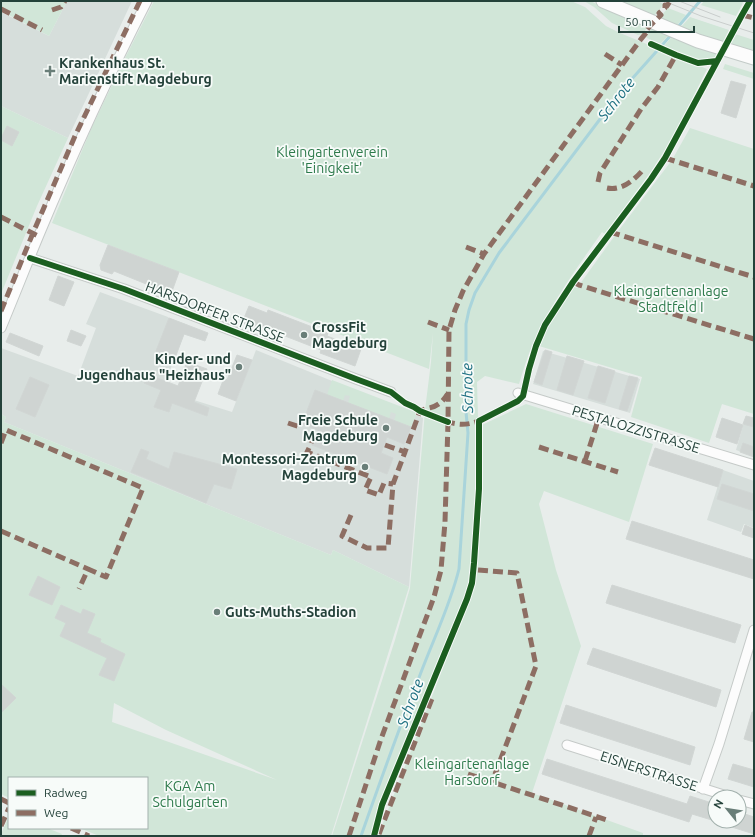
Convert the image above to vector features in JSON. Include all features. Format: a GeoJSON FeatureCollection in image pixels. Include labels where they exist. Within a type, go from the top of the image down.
{"type":"FeatureCollection","features":[{"type":"Feature","properties":{"kind":"main road"},"geometry":{"type":"LineString","coordinates":[[603,1],[682,35],[754,58]]}},
{"type":"Feature","properties":{"kind":"street"},"geometry":{"type":"LineString","coordinates":[[1,328],[80,139],[147,1]]}},
{"type":"Feature","properties":{"kind":"street","name":"HARSDORFER STRASSE"},"geometry":{"type":"LineString","coordinates":[[30,258],[124,289],[392,392]]}},
{"type":"Feature","properties":{"kind":"street","name":"PESTALOZZISTRASSE"},"geometry":{"type":"LineString","coordinates":[[518,393],[754,465]]}},
{"type":"Feature","properties":{"kind":"street"},"geometry":{"type":"LineString","coordinates":[[703,789],[719,744],[754,630]]}},
{"type":"Feature","properties":{"kind":"street","name":"EISNERSTRASSE"},"geometry":{"type":"LineString","coordinates":[[567,745],[707,790]]}},
{"type":"Feature","properties":{"kind":"shaded area","name":"Krankenhaus St. Marienstift Magdeburg"},"geometry":{"type":"Polygon","coordinates":[[[67,1],[132,1],[68,138],[1,106],[1,12],[49,36],[67,1]]]}},
{"type":"Feature","properties":{"kind":"shaded area"},"geometry":{"type":"Polygon","coordinates":[[[100,292],[188,325],[162,390],[232,412],[256,350],[423,418],[409,587],[333,550],[331,555],[4,422],[6,417],[1,414],[1,348],[78,376],[96,328],[86,324],[100,292]]]}},
{"type":"Feature","properties":{"kind":"shaded area"},"geometry":{"type":"Polygon","coordinates":[[[543,351],[640,379],[630,413],[533,384],[543,351]]]}},
{"type":"Feature","properties":{"kind":"shaded area"},"geometry":{"type":"Polygon","coordinates":[[[746,416],[754,419],[754,456],[736,450],[746,416]]]}},
{"type":"Feature","properties":{"kind":"shaded area"},"geometry":{"type":"Polygon","coordinates":[[[723,470],[754,481],[754,528],[744,524],[741,532],[707,520],[723,470]]]}},
{"type":"Feature","properties":{"kind":"green space"},"geometry":{"type":"Polygon","coordinates":[[[1,1],[67,1],[49,36],[1,11],[1,1]]]}},
{"type":"Feature","properties":{"kind":"green space","name":"Kleingartenverein 'Einigkeit'"},"geometry":{"type":"Polygon","coordinates":[[[154,1],[571,1],[585,7],[606,26],[620,33],[707,69],[672,139],[648,176],[605,234],[602,232],[547,315],[533,344],[519,384],[485,376],[477,382],[478,418],[481,424],[481,500],[474,583],[383,811],[376,836],[332,836],[395,640],[410,588],[424,410],[431,362],[433,333],[429,369],[52,223],[91,129],[154,1]]]}},
{"type":"Feature","properties":{"kind":"green space"},"geometry":{"type":"Polygon","coordinates":[[[584,1],[590,1],[648,26],[643,34],[638,35],[612,23],[594,7],[584,1]]]}},
{"type":"Feature","properties":{"kind":"green space"},"geometry":{"type":"Polygon","coordinates":[[[619,1],[657,1],[664,4],[654,16],[619,1]]]}},
{"type":"Feature","properties":{"kind":"green space"},"geometry":{"type":"Polygon","coordinates":[[[704,1],[743,2],[736,16],[701,5],[704,1]]]}},
{"type":"Feature","properties":{"kind":"green space"},"geometry":{"type":"Polygon","coordinates":[[[668,8],[686,15],[677,25],[659,18],[668,8]]]}},
{"type":"Feature","properties":{"kind":"green space"},"geometry":{"type":"Polygon","coordinates":[[[690,17],[729,30],[723,42],[681,27],[690,17]]]}},
{"type":"Feature","properties":{"kind":"green space"},"geometry":{"type":"Polygon","coordinates":[[[652,28],[668,36],[660,44],[647,38],[646,36],[652,28]]]}},
{"type":"Feature","properties":{"kind":"green space"},"geometry":{"type":"Polygon","coordinates":[[[735,34],[754,40],[754,52],[729,45],[735,34]]]}},
{"type":"Feature","properties":{"kind":"green space"},"geometry":{"type":"Polygon","coordinates":[[[671,38],[679,39],[718,53],[714,58],[698,60],[664,46],[671,38]]]}},
{"type":"Feature","properties":{"kind":"green space"},"geometry":{"type":"Polygon","coordinates":[[[725,64],[754,73],[754,79],[723,69],[725,64]]]}},
{"type":"Feature","properties":{"kind":"green space"},"geometry":{"type":"Polygon","coordinates":[[[1,106],[68,138],[37,206],[1,294],[1,106]]]}},
{"type":"Feature","properties":{"kind":"green space","name":"Kleingartenanlage Stadtfeld I"},"geometry":{"type":"Polygon","coordinates":[[[690,128],[754,149],[754,414],[722,404],[709,443],[631,417],[642,377],[539,346],[547,329],[569,292],[574,287],[577,288],[672,160],[690,128]]]}},
{"type":"Feature","properties":{"kind":"green space"},"geometry":{"type":"Polygon","coordinates":[[[332,380],[415,412],[416,416],[411,427],[394,421],[396,414],[391,412],[389,419],[348,403],[350,396],[345,395],[343,401],[327,395],[332,380]]]}},
{"type":"Feature","properties":{"kind":"green space","name":"Kleingartenanlage Harsdorf"},"geometry":{"type":"Polygon","coordinates":[[[526,404],[653,444],[629,522],[544,491],[539,504],[556,570],[581,646],[532,793],[643,833],[643,836],[378,836],[475,585],[483,480],[482,425],[526,404]]]}},
{"type":"Feature","properties":{"kind":"green space","name":"Guts-Muths-Stadion"},"geometry":{"type":"Polygon","coordinates":[[[1,414],[6,417],[4,422],[331,555],[333,550],[409,587],[331,836],[99,836],[82,829],[148,829],[148,777],[8,777],[8,798],[1,794],[1,414]],[[114,703],[112,722],[277,780],[166,730],[114,703]]]}},
{"type":"Feature","properties":{"kind":"green space"},"geometry":{"type":"Polygon","coordinates":[[[8,818],[8,829],[50,829],[62,834],[61,836],[1,836],[8,818]]]}},
{"type":"Feature","properties":{"kind":"building"},"geometry":{"type":"Polygon","coordinates":[[[731,81],[746,85],[736,118],[721,113],[731,81]]]}},
{"type":"Feature","properties":{"kind":"building"},"geometry":{"type":"Polygon","coordinates":[[[7,126],[19,132],[12,146],[1,140],[7,126]]]}},
{"type":"Feature","properties":{"kind":"building"},"geometry":{"type":"Polygon","coordinates":[[[108,245],[179,272],[171,294],[114,271],[112,274],[101,270],[100,265],[108,245]]]}},
{"type":"Feature","properties":{"kind":"building"},"geometry":{"type":"Polygon","coordinates":[[[58,276],[74,282],[64,306],[49,300],[58,276]]]}},
{"type":"Feature","properties":{"kind":"building"},"geometry":{"type":"Polygon","coordinates":[[[249,306],[267,313],[268,310],[328,333],[327,336],[361,349],[355,366],[320,353],[321,350],[262,327],[261,330],[242,323],[249,306]]]}},
{"type":"Feature","properties":{"kind":"building"},"geometry":{"type":"Polygon","coordinates":[[[169,318],[208,333],[205,341],[184,334],[175,358],[156,351],[169,318]]]}},
{"type":"Feature","properties":{"kind":"building"},"geometry":{"type":"Polygon","coordinates":[[[71,330],[86,336],[81,346],[67,341],[71,330]]]}},
{"type":"Feature","properties":{"kind":"building"},"geometry":{"type":"Polygon","coordinates":[[[10,333],[43,346],[39,356],[6,342],[10,333]]]}},
{"type":"Feature","properties":{"kind":"building"},"geometry":{"type":"Polygon","coordinates":[[[545,350],[552,352],[542,385],[534,382],[545,350]]]}},
{"type":"Feature","properties":{"kind":"building"},"geometry":{"type":"Polygon","coordinates":[[[237,355],[252,360],[236,401],[218,394],[224,378],[227,380],[237,355]]]}},
{"type":"Feature","properties":{"kind":"building"},"geometry":{"type":"Polygon","coordinates":[[[567,356],[584,361],[573,395],[557,390],[567,356]]]}},
{"type":"Feature","properties":{"kind":"building"},"geometry":{"type":"Polygon","coordinates":[[[187,362],[207,369],[194,402],[209,408],[207,416],[172,403],[169,412],[154,407],[161,390],[144,383],[147,374],[178,386],[187,362]]]}},
{"type":"Feature","properties":{"kind":"building"},"geometry":{"type":"Polygon","coordinates":[[[598,366],[615,371],[605,403],[588,398],[598,366]]]}},
{"type":"Feature","properties":{"kind":"building"},"geometry":{"type":"Polygon","coordinates":[[[629,376],[638,378],[627,411],[619,409],[629,376]]]}},
{"type":"Feature","properties":{"kind":"building"},"geometry":{"type":"Polygon","coordinates":[[[30,377],[49,385],[35,417],[16,409],[30,377]]]}},
{"type":"Feature","properties":{"kind":"building"},"geometry":{"type":"Polygon","coordinates":[[[315,390],[411,427],[404,444],[387,437],[381,453],[393,458],[387,474],[312,445],[318,430],[302,424],[315,390]]]}},
{"type":"Feature","properties":{"kind":"building"},"geometry":{"type":"Polygon","coordinates":[[[746,416],[754,418],[754,427],[743,424],[746,416]]]}},
{"type":"Feature","properties":{"kind":"building"},"geometry":{"type":"Polygon","coordinates":[[[722,418],[743,425],[737,444],[716,437],[722,418]]]}},
{"type":"Feature","properties":{"kind":"building"},"geometry":{"type":"Polygon","coordinates":[[[743,443],[754,447],[754,457],[740,452],[743,443]]]}},
{"type":"Feature","properties":{"kind":"building"},"geometry":{"type":"Polygon","coordinates":[[[655,448],[723,470],[718,487],[649,465],[655,448]]]}},
{"type":"Feature","properties":{"kind":"building"},"geometry":{"type":"Polygon","coordinates":[[[141,449],[149,452],[146,459],[169,469],[174,452],[237,469],[231,489],[214,484],[206,503],[131,472],[141,449]]]}},
{"type":"Feature","properties":{"kind":"building"},"geometry":{"type":"Polygon","coordinates":[[[722,484],[754,494],[754,511],[717,499],[722,484]]]}},
{"type":"Feature","properties":{"kind":"building"},"geometry":{"type":"Polygon","coordinates":[[[632,521],[754,560],[754,579],[626,539],[632,521]]]}},
{"type":"Feature","properties":{"kind":"building"},"geometry":{"type":"Polygon","coordinates":[[[745,525],[754,529],[754,538],[742,534],[745,525]]]}},
{"type":"Feature","properties":{"kind":"building"},"geometry":{"type":"Polygon","coordinates":[[[38,576],[60,587],[52,605],[29,595],[38,576]]]}},
{"type":"Feature","properties":{"kind":"building"},"geometry":{"type":"Polygon","coordinates":[[[612,585],[741,625],[735,643],[606,603],[612,585]]]}},
{"type":"Feature","properties":{"kind":"building"},"geometry":{"type":"Polygon","coordinates":[[[61,605],[81,614],[83,609],[95,614],[87,633],[101,639],[100,642],[125,654],[114,681],[99,675],[107,658],[60,636],[66,623],[55,618],[61,605]]]}},
{"type":"Feature","properties":{"kind":"building"},"geometry":{"type":"Polygon","coordinates":[[[593,648],[721,690],[716,707],[587,664],[593,648]]]}},
{"type":"Feature","properties":{"kind":"building"},"geometry":{"type":"Polygon","coordinates":[[[1,684],[16,698],[1,713],[1,684]]]}},
{"type":"Feature","properties":{"kind":"building"},"geometry":{"type":"Polygon","coordinates":[[[566,705],[695,747],[690,765],[560,723],[566,705]]]}},
{"type":"Feature","properties":{"kind":"building"},"geometry":{"type":"Polygon","coordinates":[[[752,712],[754,712],[754,742],[744,739],[752,712]]]}},
{"type":"Feature","properties":{"kind":"building"},"geometry":{"type":"Polygon","coordinates":[[[547,759],[687,804],[690,796],[707,801],[707,819],[692,814],[689,822],[542,774],[547,759]]]}},
{"type":"Feature","properties":{"kind":"building"},"geometry":{"type":"Polygon","coordinates":[[[733,764],[754,770],[754,787],[728,779],[733,764]]]}},
{"type":"Feature","properties":{"kind":"building"},"geometry":{"type":"Polygon","coordinates":[[[747,815],[754,817],[754,834],[738,829],[747,829],[747,815]]]}},
{"type":"Feature","properties":{"kind":"waterway","name":"Schrote"},"geometry":{"type":"LineString","coordinates":[[677,28],[700,1]]}},
{"type":"Feature","properties":{"kind":"waterway","name":"Schrote"},"geometry":{"type":"LineString","coordinates":[[361,836],[382,775],[446,610],[459,569],[468,433],[466,412],[466,324],[475,293],[499,253],[622,90],[672,34]]}},
{"type":"Feature","properties":{"kind":"tram line"},"geometry":{"type":"LineString","coordinates":[[664,1],[701,16],[754,33]]}},
{"type":"Feature","properties":{"kind":"tram line"},"geometry":{"type":"LineString","coordinates":[[679,1],[720,17]]}},
{"type":"Feature","properties":{"kind":"marked path"},"geometry":{"type":"LineString","coordinates":[[52,10],[61,7],[65,1]]}},
{"type":"Feature","properties":{"kind":"marked path"},"geometry":{"type":"LineString","coordinates":[[1,311],[75,136],[140,1]]}},
{"type":"Feature","properties":{"kind":"marked path"},"geometry":{"type":"LineString","coordinates":[[349,836],[381,739],[434,597],[441,570],[445,522],[449,330],[455,310],[463,291],[484,254],[647,32],[646,31],[661,15],[659,13],[670,1]]}},
{"type":"Feature","properties":{"kind":"marked path"},"geometry":{"type":"LineString","coordinates":[[1,9],[42,30]]}},
{"type":"Feature","properties":{"kind":"marked path"},"geometry":{"type":"LineString","coordinates":[[742,15],[754,18]]}},
{"type":"Feature","properties":{"kind":"marked path"},"geometry":{"type":"LineString","coordinates":[[605,54],[622,65]]}},
{"type":"Feature","properties":{"kind":"marked path"},"geometry":{"type":"LineString","coordinates":[[598,182],[600,173],[641,109],[658,87],[676,55]]}},
{"type":"Feature","properties":{"kind":"marked path"},"geometry":{"type":"LineString","coordinates":[[665,158],[754,186]]}},
{"type":"Feature","properties":{"kind":"marked path"},"geometry":{"type":"LineString","coordinates":[[607,188],[612,189],[622,187],[631,182],[642,171]]}},
{"type":"Feature","properties":{"kind":"marked path"},"geometry":{"type":"LineString","coordinates":[[1,217],[38,236]]}},
{"type":"Feature","properties":{"kind":"marked path"},"geometry":{"type":"LineString","coordinates":[[610,232],[754,277]]}},
{"type":"Feature","properties":{"kind":"marked path"},"geometry":{"type":"LineString","coordinates":[[466,247],[484,254]]}},
{"type":"Feature","properties":{"kind":"marked path"},"geometry":{"type":"LineString","coordinates":[[573,282],[754,339]]}},
{"type":"Feature","properties":{"kind":"marked path"},"geometry":{"type":"LineString","coordinates":[[428,322],[449,330]]}},
{"type":"Feature","properties":{"kind":"marked path"},"geometry":{"type":"LineString","coordinates":[[385,445],[405,452],[420,411],[438,404],[449,392]]}},
{"type":"Feature","properties":{"kind":"marked path"},"geometry":{"type":"LineString","coordinates":[[585,461],[599,417]]}},
{"type":"Feature","properties":{"kind":"marked path"},"geometry":{"type":"LineString","coordinates":[[445,421],[455,424],[464,424],[482,420]]}},
{"type":"Feature","properties":{"kind":"marked path"},"geometry":{"type":"LineString","coordinates":[[288,423],[300,427]]}},
{"type":"Feature","properties":{"kind":"marked path"},"geometry":{"type":"LineString","coordinates":[[1,443],[6,430],[143,488],[106,577],[88,569],[79,589]]}},
{"type":"Feature","properties":{"kind":"marked path"},"geometry":{"type":"LineString","coordinates":[[311,443],[315,432],[312,431]]}},
{"type":"Feature","properties":{"kind":"marked path"},"geometry":{"type":"LineString","coordinates":[[539,447],[618,472]]}},
{"type":"Feature","properties":{"kind":"marked path"},"geometry":{"type":"LineString","coordinates":[[309,448],[307,452],[371,477],[365,490],[379,495],[384,483],[393,484]]}},
{"type":"Feature","properties":{"kind":"marked path"},"geometry":{"type":"LineString","coordinates":[[351,515],[342,536],[367,548],[388,548],[393,484],[405,452]]}},
{"type":"Feature","properties":{"kind":"marked path"},"geometry":{"type":"LineString","coordinates":[[1,531],[88,569]]}},
{"type":"Feature","properties":{"kind":"marked path"},"geometry":{"type":"LineString","coordinates":[[478,570],[517,573],[536,666],[492,782]]}},
{"type":"Feature","properties":{"kind":"marked path"},"geometry":{"type":"LineString","coordinates":[[379,834],[433,696]]}},
{"type":"Feature","properties":{"kind":"marked path"},"geometry":{"type":"LineString","coordinates":[[468,774],[610,821]]}},
{"type":"Feature","properties":{"kind":"marked path"},"geometry":{"type":"LineString","coordinates":[[1,799],[8,802]]}},
{"type":"Feature","properties":{"kind":"marked path"},"geometry":{"type":"LineString","coordinates":[[1,826],[8,810]]}},
{"type":"Feature","properties":{"kind":"marked path"},"geometry":{"type":"LineString","coordinates":[[589,836],[596,817]]}},
{"type":"Feature","properties":{"kind":"marked path"},"geometry":{"type":"LineString","coordinates":[[73,829],[89,836]]}},
{"type":"Feature","properties":{"kind":"cycle path"},"geometry":{"type":"LineString","coordinates":[[374,836],[382,805],[467,599],[472,583],[479,489],[479,421],[518,401],[523,396],[536,346],[545,325],[573,282],[651,179],[665,158],[750,1]]}},
{"type":"Feature","properties":{"kind":"cycle path"},"geometry":{"type":"LineString","coordinates":[[651,44],[698,63],[717,61]]}},
{"type":"Feature","properties":{"kind":"cycle path"},"geometry":{"type":"LineString","coordinates":[[30,258],[124,289],[391,392],[405,403],[420,411],[448,422]]}},
{"type":"Feature","properties":{"kind":"place","name":"Krankenhaus St. Marienstift Magdeburg"},"geometry":{"type":"Point","coordinates":[50,71]}},
{"type":"Feature","properties":{"kind":"place","name":"CrossFit Magdeburg"},"geometry":{"type":"Point","coordinates":[304,335]}},
{"type":"Feature","properties":{"kind":"place","name":"Kinder- und Jugendhaus \"Heizhaus\""},"geometry":{"type":"Point","coordinates":[239,367]}},
{"type":"Feature","properties":{"kind":"place","name":"Freie Schule Magdeburg"},"geometry":{"type":"Point","coordinates":[386,428]}},
{"type":"Feature","properties":{"kind":"place","name":"Montessori-Zentrum Magdeburg"},"geometry":{"type":"Point","coordinates":[365,467]}},
{"type":"Feature","properties":{"kind":"place","name":"Guts-Muths-Stadion"},"geometry":{"type":"Point","coordinates":[217,612]}},
{"type":"Feature","properties":{"kind":"park label","name":"KGA Am Schulgarten"},"geometry":{"type":"Point","coordinates":[190,794]}}]}
